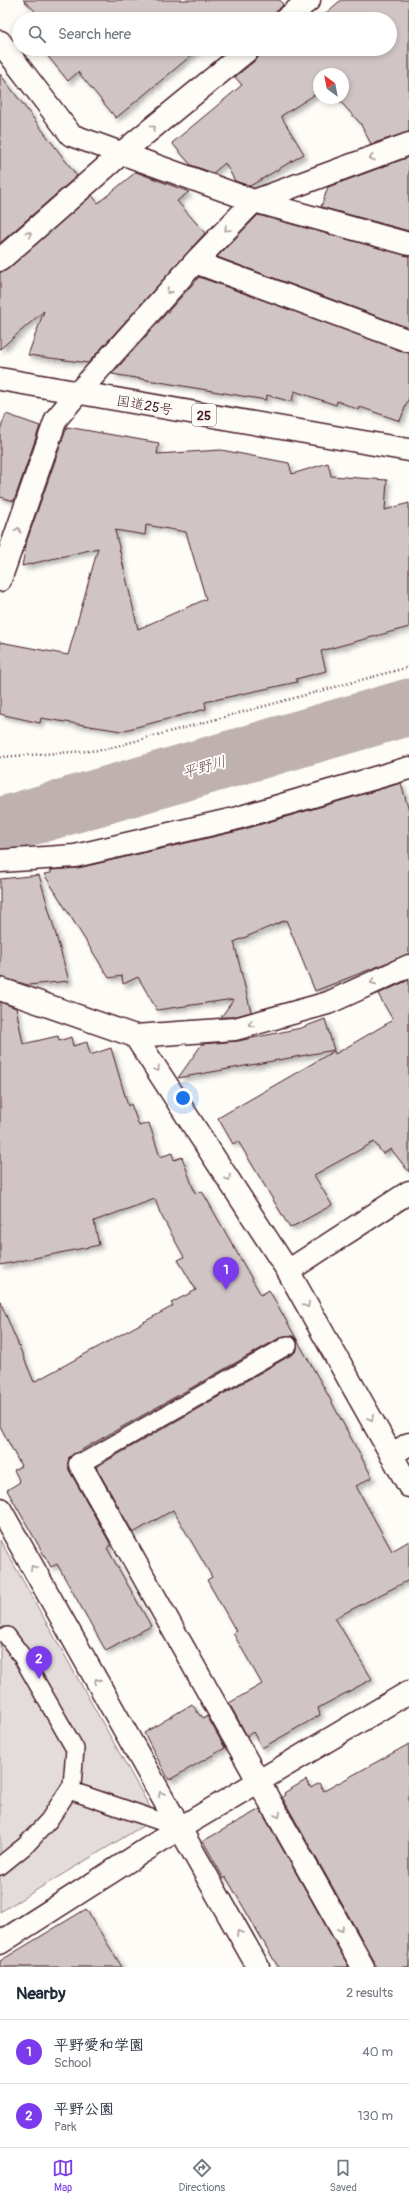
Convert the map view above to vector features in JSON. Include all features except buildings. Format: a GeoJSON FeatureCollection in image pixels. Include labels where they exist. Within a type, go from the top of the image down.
{"type":"FeatureCollection","features":[{"type":"Feature","properties":{"kind":"main road"},"geometry":{"type":"LineString","coordinates":[[294,12],[309,0]]}},
{"type":"Feature","properties":{"kind":"main road"},"geometry":{"type":"LineString","coordinates":[[0,42],[71,135],[123,152],[254,201],[409,244]]}},
{"type":"Feature","properties":{"kind":"main road"},"geometry":{"type":"LineString","coordinates":[[0,260],[123,152],[240,56]]}},
{"type":"Feature","properties":{"kind":"main road"},"geometry":{"type":"LineString","coordinates":[[0,580],[56,419],[76,394],[195,262],[254,201],[409,144]]}},
{"type":"Feature","properties":{"kind":"main road"},"geometry":{"type":"LineString","coordinates":[[195,262],[409,341]]}},
{"type":"Feature","properties":{"kind":"main road","name":"国道25号"},"geometry":{"type":"LineString","coordinates":[[0,380],[409,450]]}},
{"type":"Feature","properties":{"kind":"main road"},"geometry":{"type":"LineString","coordinates":[[0,861],[75,856],[234,819],[409,768]]}},
{"type":"Feature","properties":{"kind":"main road"},"geometry":{"type":"LineString","coordinates":[[0,989],[135,1036],[235,1029],[328,1002],[409,966]]}},
{"type":"Feature","properties":{"kind":"main road"},"geometry":{"type":"LineString","coordinates":[[135,1036],[288,1271],[400,1450],[409,1486]]}},
{"type":"Feature","properties":{"kind":"main road"},"geometry":{"type":"LineString","coordinates":[[288,1271],[409,1192]]}},
{"type":"Feature","properties":{"kind":"main road"},"geometry":{"type":"LineString","coordinates":[[80,1464],[362,1967]]}},
{"type":"Feature","properties":{"kind":"main road"},"geometry":{"type":"LineString","coordinates":[[0,1509],[258,1967]]}},
{"type":"Feature","properties":{"kind":"main road"},"geometry":{"type":"LineString","coordinates":[[0,1943],[180,1828],[409,1692]]}},
{"type":"Feature","properties":{"kind":"lane"},"geometry":{"type":"LineString","coordinates":[[80,1464],[288,1345]]}},
{"type":"Feature","properties":{"kind":"lane"},"geometry":{"type":"LineString","coordinates":[[0,1866],[26,1845],[49,1820],[69,1790],[72,1785],[75,1749],[21,1654],[7,1636]]}},
{"type":"Feature","properties":{"kind":"lane"},"geometry":{"type":"LineString","coordinates":[[69,1790],[180,1828]]}},
{"type":"Feature","properties":{"kind":"path"},"geometry":{"type":"LineString","coordinates":[[0,757],[102,750],[409,667]]}},
{"type":"Feature","properties":{"kind":"shaded area"},"geometry":{"type":"Polygon","coordinates":[[[0,1540],[156,1818],[0,1912],[0,1540]]]}},
{"type":"Feature","properties":{"kind":"waterway","name":"平野川"},"geometry":{"type":"LineString","coordinates":[[0,826],[409,707]]}},
{"type":"Feature","properties":{"kind":"place","name":"平野愛和学園"},"geometry":{"type":"Point","coordinates":[226,1290]}},
{"type":"Feature","properties":{"kind":"place","name":"平野公園"},"geometry":{"type":"Point","coordinates":[39,1679]}}]}
